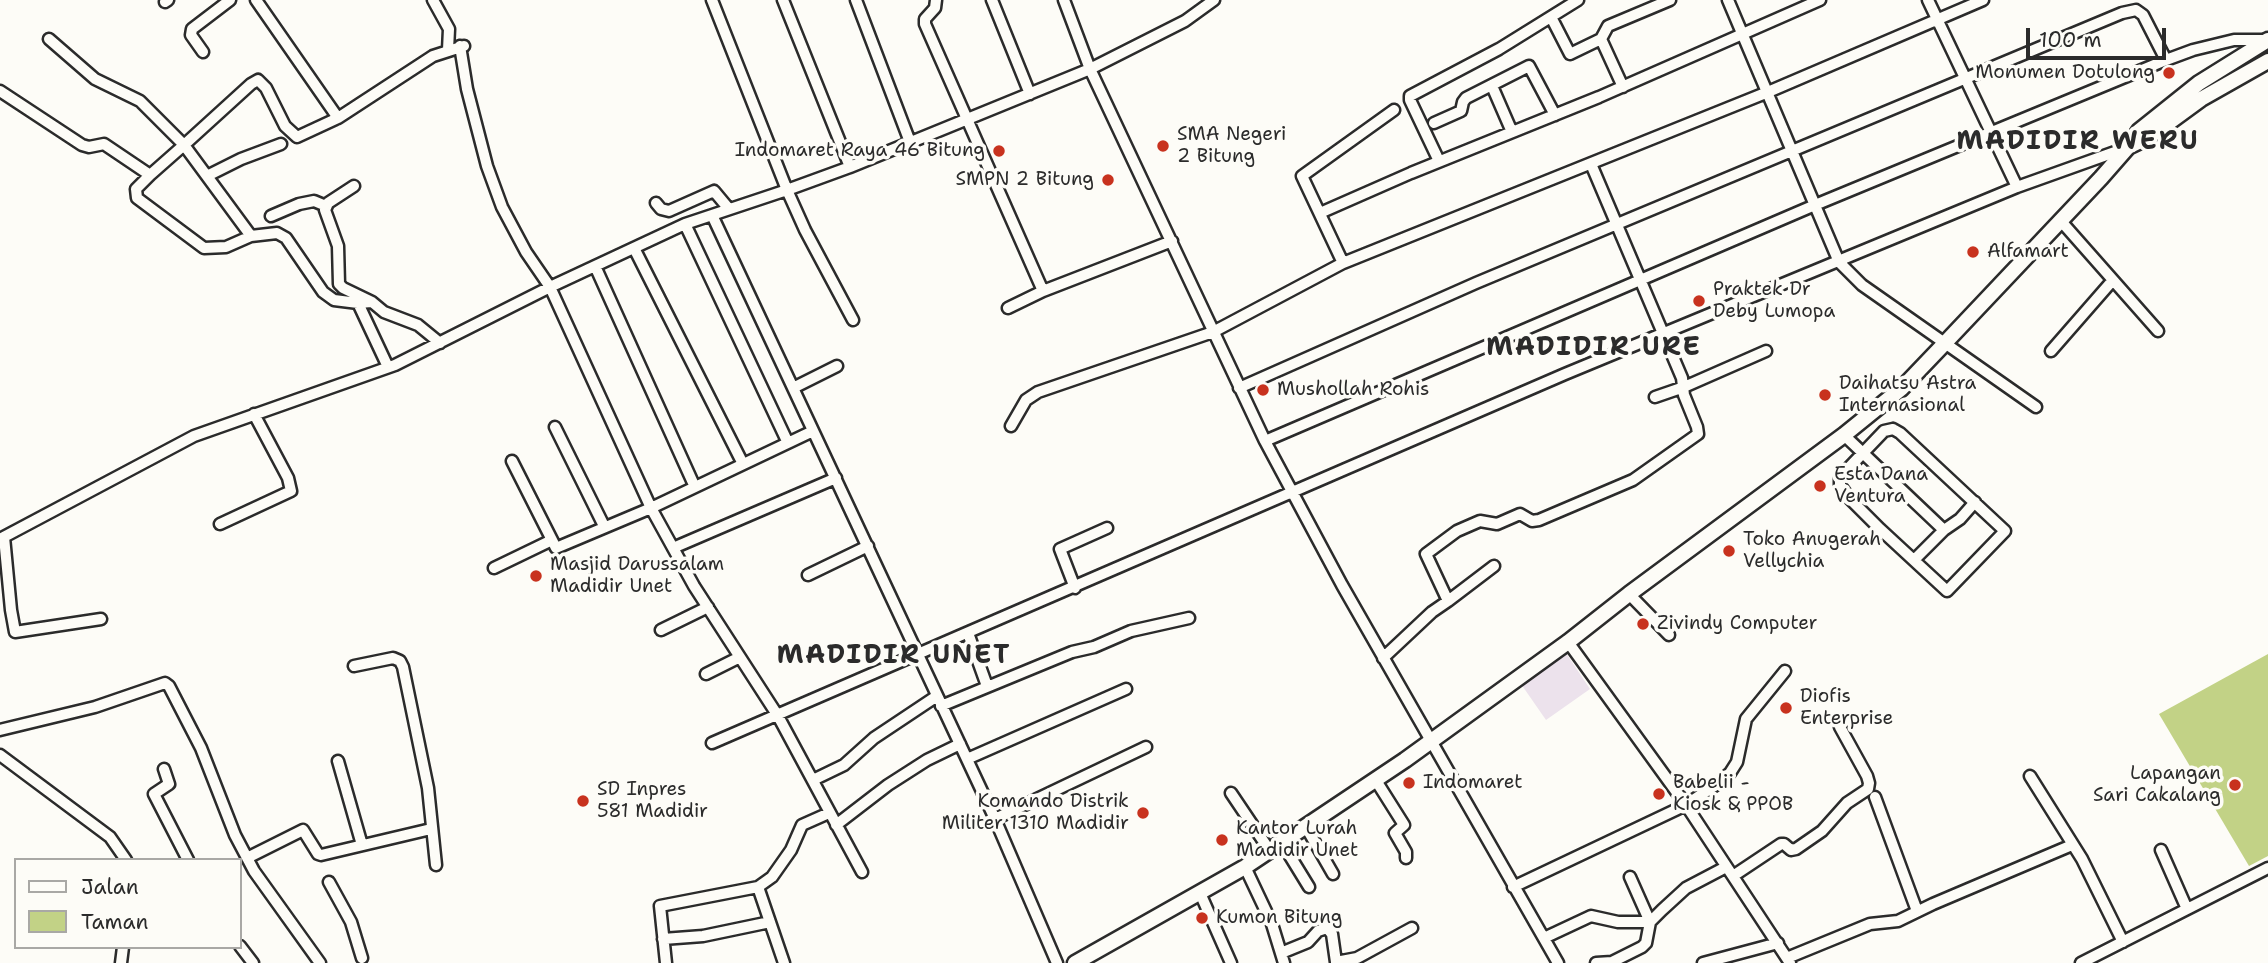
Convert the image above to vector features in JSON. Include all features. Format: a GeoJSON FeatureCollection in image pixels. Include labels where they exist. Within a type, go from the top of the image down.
{"type":"FeatureCollection","features":[{"type":"Feature","properties":{"kind":"highway"},"geometry":{"type":"LineString","coordinates":[[1075,963],[1245,867],[1376,779],[1568,642],[1844,435],[1902,388],[2129,146],[2139,131],[2239,56],[2267,40]]}},
{"type":"Feature","properties":{"kind":"highway"},"geometry":{"type":"LineString","coordinates":[[2129,146],[2148,137],[2221,87],[2268,61]]}},
{"type":"Feature","properties":{"kind":"street"},"geometry":{"type":"LineString","coordinates":[[203,52],[191,34],[192,29],[230,0]]}},
{"type":"Feature","properties":{"kind":"street"},"geometry":{"type":"LineString","coordinates":[[256,0],[338,118]]}},
{"type":"Feature","properties":{"kind":"street"},"geometry":{"type":"LineString","coordinates":[[433,0],[449,29],[448,50]]}},
{"type":"Feature","properties":{"kind":"street"},"geometry":{"type":"LineString","coordinates":[[712,0],[787,190],[853,320]]}},
{"type":"Feature","properties":{"kind":"street"},"geometry":{"type":"LineString","coordinates":[[783,0],[850,167]]}},
{"type":"Feature","properties":{"kind":"street"},"geometry":{"type":"LineString","coordinates":[[856,0],[909,142]]}},
{"type":"Feature","properties":{"kind":"street"},"geometry":{"type":"LineString","coordinates":[[936,0],[935,8],[925,19],[925,24],[1043,291]]}},
{"type":"Feature","properties":{"kind":"street"},"geometry":{"type":"LineString","coordinates":[[992,0],[1030,94]]}},
{"type":"Feature","properties":{"kind":"street"},"geometry":{"type":"LineString","coordinates":[[1064,0],[1090,69],[1239,388],[1292,494],[1558,963]]}},
{"type":"Feature","properties":{"kind":"street"},"geometry":{"type":"LineString","coordinates":[[100,619],[15,632],[2,538],[194,436],[388,367],[685,224],[850,167],[1090,69],[1185,21],[1214,0]]}},
{"type":"Feature","properties":{"kind":"street"},"geometry":{"type":"LineString","coordinates":[[1440,161],[1410,96],[1499,49],[1578,0]]}},
{"type":"Feature","properties":{"kind":"street"},"geometry":{"type":"LineString","coordinates":[[1551,17],[1570,54],[1601,39],[1608,26],[1670,0]]}},
{"type":"Feature","properties":{"kind":"street"},"geometry":{"type":"LineString","coordinates":[[1728,0],[1839,262],[1863,285],[2036,407]]}},
{"type":"Feature","properties":{"kind":"street"},"geometry":{"type":"LineString","coordinates":[[1320,214],[1819,0]]}},
{"type":"Feature","properties":{"kind":"street"},"geometry":{"type":"LineString","coordinates":[[1928,0],[2017,187]]}},
{"type":"Feature","properties":{"kind":"street"},"geometry":{"type":"LineString","coordinates":[[1011,426],[1026,400],[1038,392],[1213,332],[1343,263],[1768,92],[1983,0]]}},
{"type":"Feature","properties":{"kind":"street"},"geometry":{"type":"LineString","coordinates":[[1239,388],[1476,283],[1618,226],[2122,13],[2136,10],[2143,15],[2166,60]]}},
{"type":"Feature","properties":{"kind":"street"},"geometry":{"type":"LineString","coordinates":[[49,39],[95,79],[139,101],[160,118],[184,145],[251,236]]}},
{"type":"Feature","properties":{"kind":"street"},"geometry":{"type":"LineString","coordinates":[[1601,39],[1623,86]]}},
{"type":"Feature","properties":{"kind":"street"},"geometry":{"type":"LineString","coordinates":[[1265,441],[1815,205],[2166,60],[2234,40],[2267,40]]}},
{"type":"Feature","properties":{"kind":"street"},"geometry":{"type":"LineString","coordinates":[[372,302],[334,300],[323,292],[286,238],[277,233],[251,236],[226,247],[204,248],[137,198],[136,189],[258,80],[266,88],[285,126],[297,136],[338,118],[418,65],[448,50],[463,46],[467,89],[487,166],[502,207],[526,252],[550,287],[651,508],[708,607],[778,716],[862,872]]}},
{"type":"Feature","properties":{"kind":"street"},"geometry":{"type":"LineString","coordinates":[[1434,123],[1461,111],[1466,98],[1529,66],[1555,115]]}},
{"type":"Feature","properties":{"kind":"street"},"geometry":{"type":"LineString","coordinates":[[1492,86],[1512,132]]}},
{"type":"Feature","properties":{"kind":"street"},"geometry":{"type":"LineString","coordinates":[[0,91],[82,145],[89,147],[104,144],[150,175]]}},
{"type":"Feature","properties":{"kind":"street"},"geometry":{"type":"LineString","coordinates":[[1343,263],[1302,176],[1394,110]]}},
{"type":"Feature","properties":{"kind":"street"},"geometry":{"type":"LineString","coordinates":[[206,176],[281,144]]}},
{"type":"Feature","properties":{"kind":"street"},"geometry":{"type":"LineString","coordinates":[[712,743],[1565,374],[2017,187],[2129,146]]}},
{"type":"Feature","properties":{"kind":"street"},"geometry":{"type":"LineString","coordinates":[[1448,601],[1426,554],[1469,524],[1480,521],[1497,524],[1520,514],[1535,521],[1633,480],[1698,434],[1698,427],[1684,395],[1684,387],[1664,334],[1591,164]]}},
{"type":"Feature","properties":{"kind":"street"},"geometry":{"type":"LineString","coordinates":[[354,186],[326,206],[325,210],[339,256],[339,284],[372,302],[384,312],[418,326],[440,343]]}},
{"type":"Feature","properties":{"kind":"street"},"geometry":{"type":"LineString","coordinates":[[656,203],[661,209],[668,211],[714,191],[729,209]]}},
{"type":"Feature","properties":{"kind":"street"},"geometry":{"type":"LineString","coordinates":[[271,216],[299,204],[314,201],[326,206]]}},
{"type":"Feature","properties":{"kind":"street"},"geometry":{"type":"LineString","coordinates":[[712,215],[995,819],[1057,963]]}},
{"type":"Feature","properties":{"kind":"street"},"geometry":{"type":"LineString","coordinates":[[2060,220],[2158,331]]}},
{"type":"Feature","properties":{"kind":"street"},"geometry":{"type":"LineString","coordinates":[[685,224],[788,443]]}},
{"type":"Feature","properties":{"kind":"street"},"geometry":{"type":"LineString","coordinates":[[1008,308],[1043,291],[1172,241]]}},
{"type":"Feature","properties":{"kind":"street"},"geometry":{"type":"LineString","coordinates":[[634,248],[743,464]]}},
{"type":"Feature","properties":{"kind":"street"},"geometry":{"type":"LineString","coordinates":[[595,266],[694,485]]}},
{"type":"Feature","properties":{"kind":"street"},"geometry":{"type":"LineString","coordinates":[[2050,351],[2113,280]]}},
{"type":"Feature","properties":{"kind":"street"},"geometry":{"type":"LineString","coordinates":[[358,303],[388,367]]}},
{"type":"Feature","properties":{"kind":"street"},"geometry":{"type":"LineString","coordinates":[[1655,397],[1766,351]]}},
{"type":"Feature","properties":{"kind":"street"},"geometry":{"type":"LineString","coordinates":[[793,388],[837,366]]}},
{"type":"Feature","properties":{"kind":"street"},"geometry":{"type":"LineString","coordinates":[[220,524],[291,491],[288,478],[254,414]]}},
{"type":"Feature","properties":{"kind":"street"},"geometry":{"type":"LineString","coordinates":[[555,427],[604,526]]}},
{"type":"Feature","properties":{"kind":"street"},"geometry":{"type":"LineString","coordinates":[[1893,429],[1900,432],[1975,502],[2005,531],[1947,591],[1860,509],[1840,485],[1840,477],[1884,430],[1893,429]]}},
{"type":"Feature","properties":{"kind":"street"},"geometry":{"type":"LineString","coordinates":[[512,461],[556,548],[651,508],[694,485],[813,431]]}},
{"type":"Feature","properties":{"kind":"street"},"geometry":{"type":"LineString","coordinates":[[1844,435],[1944,530]]}},
{"type":"Feature","properties":{"kind":"street"},"geometry":{"type":"LineString","coordinates":[[673,548],[836,478]]}},
{"type":"Feature","properties":{"kind":"street"},"geometry":{"type":"LineString","coordinates":[[1913,559],[1960,519],[1975,502]]}},
{"type":"Feature","properties":{"kind":"street"},"geometry":{"type":"LineString","coordinates":[[1075,588],[1059,549],[1107,528]]}},
{"type":"Feature","properties":{"kind":"street"},"geometry":{"type":"LineString","coordinates":[[494,568],[552,540]]}},
{"type":"Feature","properties":{"kind":"street"},"geometry":{"type":"LineString","coordinates":[[808,575],[868,546]]}},
{"type":"Feature","properties":{"kind":"street"},"geometry":{"type":"LineString","coordinates":[[1384,658],[1432,612],[1494,566]]}},
{"type":"Feature","properties":{"kind":"street"},"geometry":{"type":"LineString","coordinates":[[1629,594],[1669,635]]}},
{"type":"Feature","properties":{"kind":"street"},"geometry":{"type":"LineString","coordinates":[[661,630],[708,607]]}},
{"type":"Feature","properties":{"kind":"street"},"geometry":{"type":"LineString","coordinates":[[813,780],[844,765],[874,738],[939,701],[987,686],[1048,660],[1094,647],[1131,631],[1189,618]]}},
{"type":"Feature","properties":{"kind":"street"},"geometry":{"type":"LineString","coordinates":[[968,633],[987,686]]}},
{"type":"Feature","properties":{"kind":"street"},"geometry":{"type":"LineString","coordinates":[[1568,642],[1686,805],[1788,961],[1845,933],[1870,924],[1898,921],[2072,845]]}},
{"type":"Feature","properties":{"kind":"street"},"geometry":{"type":"LineString","coordinates":[[706,674],[740,657]]}},
{"type":"Feature","properties":{"kind":"street"},"geometry":{"type":"LineString","coordinates":[[354,666],[393,658],[400,661],[426,776],[436,865]]}},
{"type":"Feature","properties":{"kind":"street"},"geometry":{"type":"LineString","coordinates":[[1513,887],[1686,805],[1730,773],[1737,762],[1746,719],[1785,671]]}},
{"type":"Feature","properties":{"kind":"street"},"geometry":{"type":"LineString","coordinates":[[0,730],[95,707],[165,683],[201,748],[235,835],[247,858],[270,896],[320,963]]}},
{"type":"Feature","properties":{"kind":"street"},"geometry":{"type":"LineString","coordinates":[[967,759],[1126,689]]}},
{"type":"Feature","properties":{"kind":"street"},"geometry":{"type":"LineString","coordinates":[[1544,938],[1591,916],[1618,922],[1650,922],[1686,888],[1730,872],[1781,844],[1791,850],[1796,849],[1822,831],[1847,803],[1868,789],[1870,783],[1840,727]]}},
{"type":"Feature","properties":{"kind":"street"},"geometry":{"type":"LineString","coordinates":[[836,825],[888,785],[927,760],[960,744]]}},
{"type":"Feature","properties":{"kind":"street"},"geometry":{"type":"LineString","coordinates":[[995,819],[1146,747]]}},
{"type":"Feature","properties":{"kind":"street"},"geometry":{"type":"LineString","coordinates":[[0,755],[110,837],[125,858]]}},
{"type":"Feature","properties":{"kind":"street"},"geometry":{"type":"LineString","coordinates":[[338,761],[362,845]]}},
{"type":"Feature","properties":{"kind":"street"},"geometry":{"type":"LineString","coordinates":[[164,769],[169,784],[154,794],[187,858]]}},
{"type":"Feature","properties":{"kind":"street"},"geometry":{"type":"LineString","coordinates":[[2030,776],[2082,859],[2123,942]]}},
{"type":"Feature","properties":{"kind":"street"},"geometry":{"type":"LineString","coordinates":[[1376,779],[1404,825],[1395,833],[1406,852],[1406,858]]}},
{"type":"Feature","properties":{"kind":"street"},"geometry":{"type":"LineString","coordinates":[[1231,793],[1270,851]]}},
{"type":"Feature","properties":{"kind":"street"},"geometry":{"type":"LineString","coordinates":[[1875,797],[1917,911]]}},
{"type":"Feature","properties":{"kind":"street"},"geometry":{"type":"LineString","coordinates":[[666,963],[660,906],[758,887],[772,877],[791,850],[802,825],[829,813]]}},
{"type":"Feature","properties":{"kind":"street"},"geometry":{"type":"LineString","coordinates":[[1306,827],[1333,874]]}},
{"type":"Feature","properties":{"kind":"street"},"geometry":{"type":"LineString","coordinates":[[247,858],[303,830],[321,856],[430,829]]}},
{"type":"Feature","properties":{"kind":"street"},"geometry":{"type":"LineString","coordinates":[[1282,843],[1310,887]]}},
{"type":"Feature","properties":{"kind":"street"},"geometry":{"type":"LineString","coordinates":[[2161,850],[2187,909]]}},
{"type":"Feature","properties":{"kind":"street"},"geometry":{"type":"LineString","coordinates":[[1245,867],[1272,924],[1282,958],[1308,942],[1318,931],[1327,928],[1332,934],[1336,963],[1367,954],[1412,928]]}},
{"type":"Feature","properties":{"kind":"street"},"geometry":{"type":"LineString","coordinates":[[2081,963],[2268,868]]}},
{"type":"Feature","properties":{"kind":"street"},"geometry":{"type":"LineString","coordinates":[[1596,963],[1612,962],[1646,943],[1650,922],[1630,877]]}},
{"type":"Feature","properties":{"kind":"street"},"geometry":{"type":"LineString","coordinates":[[329,882],[351,922],[362,958]]}},
{"type":"Feature","properties":{"kind":"street"},"geometry":{"type":"LineString","coordinates":[[758,887],[784,963]]}},
{"type":"Feature","properties":{"kind":"street"},"geometry":{"type":"LineString","coordinates":[[1200,892],[1231,963]]}},
{"type":"Feature","properties":{"kind":"street"},"geometry":{"type":"LineString","coordinates":[[663,939],[703,936],[771,922]]}},
{"type":"Feature","properties":{"kind":"street"},"geometry":{"type":"LineString","coordinates":[[1703,963],[1778,943]]}},
{"type":"Feature","properties":{"kind":"street"},"geometry":{"type":"LineString","coordinates":[[242,949],[253,963]]}},
{"type":"Feature","properties":{"kind":"shaded area"},"geometry":{"type":"Polygon","coordinates":[[[1566,653],[1590,689],[1546,720],[1521,684],[1566,653]]]}},
{"type":"Feature","properties":{"kind":"green space","name":"Lapangan Sari Cakalang"},"geometry":{"type":"Polygon","coordinates":[[[2268,654],[2268,856],[2249,866],[2159,714],[2268,654]]]}},
{"type":"Feature","properties":{"kind":"place","name":"Monumen Dotulong"},"geometry":{"type":"Point","coordinates":[2169,73]}},
{"type":"Feature","properties":{"kind":"place","name":"SMA Negeri 2 Bitung"},"geometry":{"type":"Point","coordinates":[1163,146]}},
{"type":"Feature","properties":{"kind":"place","name":"Indomaret Raya 46 Bitung"},"geometry":{"type":"Point","coordinates":[999,151]}},
{"type":"Feature","properties":{"kind":"place","name":"SMPN 2 Bitung"},"geometry":{"type":"Point","coordinates":[1108,180]}},
{"type":"Feature","properties":{"kind":"place","name":"Alfamart"},"geometry":{"type":"Point","coordinates":[1973,252]}},
{"type":"Feature","properties":{"kind":"place","name":"Praktek Dr Deby Lumopa"},"geometry":{"type":"Point","coordinates":[1699,301]}},
{"type":"Feature","properties":{"kind":"place","name":"Mushollah Rohis"},"geometry":{"type":"Point","coordinates":[1263,390]}},
{"type":"Feature","properties":{"kind":"place","name":"Daihatsu Astra Internasional"},"geometry":{"type":"Point","coordinates":[1825,395]}},
{"type":"Feature","properties":{"kind":"place","name":"Esta Dana Ventura"},"geometry":{"type":"Point","coordinates":[1820,486]}},
{"type":"Feature","properties":{"kind":"place","name":"Toko Anugerah Vellychia"},"geometry":{"type":"Point","coordinates":[1729,551]}},
{"type":"Feature","properties":{"kind":"place","name":"Masjid Darussalam Madidir Unet"},"geometry":{"type":"Point","coordinates":[536,576]}},
{"type":"Feature","properties":{"kind":"place","name":"Zivindy Computer"},"geometry":{"type":"Point","coordinates":[1643,624]}},
{"type":"Feature","properties":{"kind":"place","name":"Diofis Enterprise"},"geometry":{"type":"Point","coordinates":[1786,708]}},
{"type":"Feature","properties":{"kind":"place","name":"Indomaret"},"geometry":{"type":"Point","coordinates":[1409,783]}},
{"type":"Feature","properties":{"kind":"place","name":"Lapangan Sari Cakalang"},"geometry":{"type":"Point","coordinates":[2235,785]}},
{"type":"Feature","properties":{"kind":"place","name":"Babelii - Kiosk & PPOB"},"geometry":{"type":"Point","coordinates":[1659,794]}},
{"type":"Feature","properties":{"kind":"place","name":"SD Inpres 581 Madidir"},"geometry":{"type":"Point","coordinates":[583,801]}},
{"type":"Feature","properties":{"kind":"place","name":"Komando Distrik Militer 1310 Madidir"},"geometry":{"type":"Point","coordinates":[1143,813]}},
{"type":"Feature","properties":{"kind":"place","name":"Kantor Lurah Madidir Unet"},"geometry":{"type":"Point","coordinates":[1222,840]}},
{"type":"Feature","properties":{"kind":"place","name":"Kumon Bitung"},"geometry":{"type":"Point","coordinates":[1202,918]}},
{"type":"Feature","properties":{"kind":"district","name":"MADIDIR WERU"},"geometry":{"type":"Point","coordinates":[2078,142]}},
{"type":"Feature","properties":{"kind":"district","name":"MADIDIR URE"},"geometry":{"type":"Point","coordinates":[1594,348]}},
{"type":"Feature","properties":{"kind":"district","name":"MADIDIR UNET"},"geometry":{"type":"Point","coordinates":[894,656]}}]}
